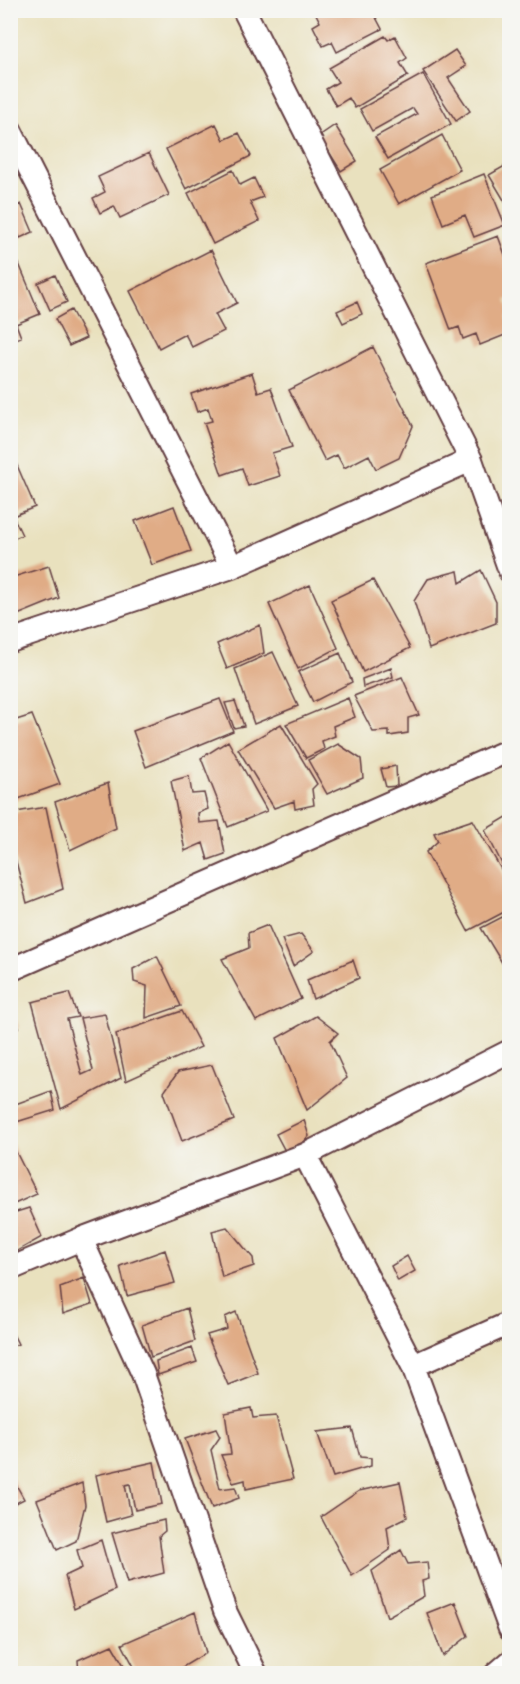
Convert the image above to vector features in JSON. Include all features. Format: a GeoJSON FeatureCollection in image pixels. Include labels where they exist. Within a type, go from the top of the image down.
{"type":"FeatureCollection","features":[{"type":"Feature","properties":{"kind":"street"},"geometry":{"type":"LineString","coordinates":[[244,10],[471,460],[510,571]]}},
{"type":"Feature","properties":{"kind":"street"},"geometry":{"type":"LineString","coordinates":[[10,130],[232,567]]}},
{"type":"Feature","properties":{"kind":"street"},"geometry":{"type":"LineString","coordinates":[[10,641],[232,567],[471,460]]}},
{"type":"Feature","properties":{"kind":"street"},"geometry":{"type":"LineString","coordinates":[[10,970],[510,750]]}},
{"type":"Feature","properties":{"kind":"street"},"geometry":{"type":"LineString","coordinates":[[10,1269],[81,1239],[305,1155],[510,1051]]}},
{"type":"Feature","properties":{"kind":"street"},"geometry":{"type":"LineString","coordinates":[[305,1155],[413,1366],[510,1629]]}},
{"type":"Feature","properties":{"kind":"street"},"geometry":{"type":"LineString","coordinates":[[81,1239],[143,1374],[225,1611],[256,1674]]}},
{"type":"Feature","properties":{"kind":"street"},"geometry":{"type":"LineString","coordinates":[[413,1366],[510,1323]]}},
{"type":"Feature","properties":{"kind":"street"},"geometry":{"type":"LineString","coordinates":[[496,1674],[510,1662]]}},
{"type":"Feature","properties":{"kind":"building"},"geometry":{"type":"Polygon","coordinates":[[[314,10],[372,10],[382,29],[337,52],[332,42],[323,46],[313,26],[320,22],[314,10]]]}},
{"type":"Feature","properties":{"kind":"building"},"geometry":{"type":"Polygon","coordinates":[[[385,36],[388,40],[395,36],[407,58],[400,63],[408,76],[355,108],[349,98],[336,106],[326,89],[338,82],[329,68],[385,36]]]}},
{"type":"Feature","properties":{"kind":"building"},"geometry":{"type":"Polygon","coordinates":[[[455,50],[466,66],[448,78],[470,111],[456,121],[423,71],[455,50]]]}},
{"type":"Feature","properties":{"kind":"building"},"geometry":{"type":"Polygon","coordinates":[[[423,74],[451,124],[388,159],[375,137],[417,114],[413,108],[372,131],[360,109],[423,74]]]}},
{"type":"Feature","properties":{"kind":"building"},"geometry":{"type":"Polygon","coordinates":[[[216,124],[224,140],[239,133],[251,156],[186,189],[166,149],[216,124]]]}},
{"type":"Feature","properties":{"kind":"building"},"geometry":{"type":"Polygon","coordinates":[[[335,125],[357,161],[341,171],[319,136],[335,125]]]}},
{"type":"Feature","properties":{"kind":"building"},"geometry":{"type":"Polygon","coordinates":[[[442,135],[460,170],[399,204],[380,170],[442,135]]]}},
{"type":"Feature","properties":{"kind":"building"},"geometry":{"type":"Polygon","coordinates":[[[149,153],[169,195],[120,218],[114,206],[100,213],[93,198],[105,192],[98,177],[149,153]]]}},
{"type":"Feature","properties":{"kind":"building"},"geometry":{"type":"Polygon","coordinates":[[[510,163],[510,210],[489,175],[510,163]]]}},
{"type":"Feature","properties":{"kind":"building"},"geometry":{"type":"Polygon","coordinates":[[[233,170],[240,185],[254,178],[263,197],[250,202],[259,221],[213,244],[188,193],[233,170]]]}},
{"type":"Feature","properties":{"kind":"building"},"geometry":{"type":"Polygon","coordinates":[[[484,174],[505,225],[474,237],[465,215],[443,224],[432,195],[484,174]]]}},
{"type":"Feature","properties":{"kind":"building"},"geometry":{"type":"Polygon","coordinates":[[[21,204],[33,232],[20,238],[15,227],[10,229],[10,209],[21,204]]]}},
{"type":"Feature","properties":{"kind":"building"},"geometry":{"type":"Polygon","coordinates":[[[498,236],[510,268],[510,299],[506,300],[510,316],[506,317],[510,333],[480,345],[476,334],[463,339],[459,327],[451,330],[426,263],[498,236]]]}},
{"type":"Feature","properties":{"kind":"building"},"geometry":{"type":"Polygon","coordinates":[[[211,250],[237,303],[215,314],[224,331],[192,347],[185,334],[159,348],[130,291],[211,250]]]}},
{"type":"Feature","properties":{"kind":"building"},"geometry":{"type":"Polygon","coordinates":[[[17,259],[40,314],[16,324],[21,337],[10,341],[10,261],[17,259]]]}},
{"type":"Feature","properties":{"kind":"building"},"geometry":{"type":"Polygon","coordinates":[[[55,275],[67,302],[50,310],[38,283],[55,275]]]}},
{"type":"Feature","properties":{"kind":"building"},"geometry":{"type":"Polygon","coordinates":[[[357,302],[362,314],[343,323],[337,311],[357,302]]]}},
{"type":"Feature","properties":{"kind":"building"},"geometry":{"type":"Polygon","coordinates":[[[71,310],[86,338],[69,346],[55,319],[71,310]]]}},
{"type":"Feature","properties":{"kind":"building"},"geometry":{"type":"Polygon","coordinates":[[[373,347],[413,426],[399,458],[376,469],[369,455],[344,468],[337,455],[325,461],[289,390],[373,347]]]}},
{"type":"Feature","properties":{"kind":"building"},"geometry":{"type":"Polygon","coordinates":[[[252,373],[258,392],[271,388],[292,447],[272,453],[280,476],[248,486],[242,468],[222,475],[204,423],[212,421],[208,408],[197,412],[191,394],[252,373]]]}},
{"type":"Feature","properties":{"kind":"building"},"geometry":{"type":"Polygon","coordinates":[[[10,449],[35,507],[13,516],[22,535],[10,540],[10,449]]]}},
{"type":"Feature","properties":{"kind":"building"},"geometry":{"type":"Polygon","coordinates":[[[174,506],[191,551],[152,565],[135,521],[174,506]]]}},
{"type":"Feature","properties":{"kind":"building"},"geometry":{"type":"Polygon","coordinates":[[[49,566],[59,598],[15,616],[10,602],[10,578],[49,566]]]}},
{"type":"Feature","properties":{"kind":"building"},"geometry":{"type":"Polygon","coordinates":[[[481,570],[496,602],[496,623],[429,649],[414,601],[428,579],[458,571],[460,583],[481,570]]]}},
{"type":"Feature","properties":{"kind":"building"},"geometry":{"type":"Polygon","coordinates":[[[373,580],[410,648],[363,672],[331,600],[373,580]]]}},
{"type":"Feature","properties":{"kind":"building"},"geometry":{"type":"Polygon","coordinates":[[[310,585],[338,648],[298,669],[269,604],[310,585]]]}},
{"type":"Feature","properties":{"kind":"building"},"geometry":{"type":"Polygon","coordinates":[[[260,625],[264,653],[227,669],[217,644],[260,625]]]}},
{"type":"Feature","properties":{"kind":"building"},"geometry":{"type":"Polygon","coordinates":[[[273,652],[298,706],[254,724],[235,669],[273,652]]]}},
{"type":"Feature","properties":{"kind":"building"},"geometry":{"type":"Polygon","coordinates":[[[340,653],[352,682],[313,702],[298,672],[340,653]]]}},
{"type":"Feature","properties":{"kind":"building"},"geometry":{"type":"Polygon","coordinates":[[[391,668],[393,677],[363,687],[362,679],[391,668]]]}},
{"type":"Feature","properties":{"kind":"building"},"geometry":{"type":"Polygon","coordinates":[[[402,677],[419,715],[408,718],[408,733],[389,736],[389,731],[373,732],[354,696],[402,677]]]}},
{"type":"Feature","properties":{"kind":"building"},"geometry":{"type":"Polygon","coordinates":[[[348,698],[355,717],[333,726],[335,736],[322,741],[324,749],[306,758],[286,724],[348,698]]]}},
{"type":"Feature","properties":{"kind":"building"},"geometry":{"type":"Polygon","coordinates":[[[220,699],[233,731],[146,767],[133,731],[220,699]]]}},
{"type":"Feature","properties":{"kind":"building"},"geometry":{"type":"Polygon","coordinates":[[[235,701],[244,726],[234,728],[225,703],[235,701]]]}},
{"type":"Feature","properties":{"kind":"building"},"geometry":{"type":"Polygon","coordinates":[[[32,715],[60,784],[10,802],[10,722],[32,715]]]}},
{"type":"Feature","properties":{"kind":"building"},"geometry":{"type":"Polygon","coordinates":[[[281,724],[317,784],[312,789],[314,805],[295,809],[294,801],[274,808],[238,749],[281,724]]]}},
{"type":"Feature","properties":{"kind":"building"},"geometry":{"type":"Polygon","coordinates":[[[228,741],[267,811],[228,827],[201,758],[228,741]]]}},
{"type":"Feature","properties":{"kind":"building"},"geometry":{"type":"Polygon","coordinates":[[[338,744],[361,759],[363,778],[327,794],[308,760],[338,744]]]}},
{"type":"Feature","properties":{"kind":"building"},"geometry":{"type":"Polygon","coordinates":[[[396,766],[397,786],[386,787],[381,769],[396,766]]]}},
{"type":"Feature","properties":{"kind":"building"},"geometry":{"type":"Polygon","coordinates":[[[189,776],[192,794],[204,793],[208,809],[198,813],[199,823],[219,821],[225,854],[208,860],[203,843],[185,851],[171,781],[189,776]]]}},
{"type":"Feature","properties":{"kind":"building"},"geometry":{"type":"Polygon","coordinates":[[[108,783],[116,828],[70,850],[55,802],[108,783]]]}},
{"type":"Feature","properties":{"kind":"building"},"geometry":{"type":"Polygon","coordinates":[[[46,807],[63,889],[27,903],[10,839],[10,813],[46,807]]]}},
{"type":"Feature","properties":{"kind":"building"},"geometry":{"type":"Polygon","coordinates":[[[510,815],[510,880],[485,830],[510,815]]]}},
{"type":"Feature","properties":{"kind":"building"},"geometry":{"type":"Polygon","coordinates":[[[473,820],[510,885],[510,909],[468,931],[426,852],[438,841],[434,833],[473,820]]]}},
{"type":"Feature","properties":{"kind":"building"},"geometry":{"type":"Polygon","coordinates":[[[510,913],[510,969],[507,971],[481,928],[510,913]]]}},
{"type":"Feature","properties":{"kind":"building"},"geometry":{"type":"Polygon","coordinates":[[[268,925],[301,999],[256,1021],[222,959],[249,948],[248,933],[268,925]]]}},
{"type":"Feature","properties":{"kind":"building"},"geometry":{"type":"Polygon","coordinates":[[[301,934],[314,951],[293,966],[282,939],[301,934]]]}},
{"type":"Feature","properties":{"kind":"building"},"geometry":{"type":"Polygon","coordinates":[[[157,956],[181,1006],[146,1018],[147,986],[134,982],[133,969],[157,956]]]}},
{"type":"Feature","properties":{"kind":"building"},"geometry":{"type":"Polygon","coordinates":[[[353,960],[359,978],[313,999],[307,980],[353,960]]]}},
{"type":"Feature","properties":{"kind":"building"},"geometry":{"type":"Polygon","coordinates":[[[69,993],[78,1017],[67,1019],[82,1075],[93,1070],[80,1018],[105,1014],[121,1078],[61,1109],[32,1002],[69,993]]]}},
{"type":"Feature","properties":{"kind":"building"},"geometry":{"type":"Polygon","coordinates":[[[10,1006],[19,1027],[10,1031],[10,1006]]]}},
{"type":"Feature","properties":{"kind":"building"},"geometry":{"type":"Polygon","coordinates":[[[182,1011],[201,1047],[126,1081],[116,1034],[182,1011]]]}},
{"type":"Feature","properties":{"kind":"building"},"geometry":{"type":"Polygon","coordinates":[[[316,1016],[338,1033],[330,1041],[347,1078],[307,1110],[277,1038],[316,1016]]]}},
{"type":"Feature","properties":{"kind":"building"},"geometry":{"type":"Polygon","coordinates":[[[212,1065],[234,1120],[182,1141],[164,1092],[178,1072],[212,1065]]]}},
{"type":"Feature","properties":{"kind":"building"},"geometry":{"type":"Polygon","coordinates":[[[51,1091],[55,1110],[10,1124],[10,1106],[51,1091]]]}},
{"type":"Feature","properties":{"kind":"building"},"geometry":{"type":"Polygon","coordinates":[[[304,1120],[309,1136],[304,1142],[285,1151],[276,1134],[304,1120]]]}},
{"type":"Feature","properties":{"kind":"building"},"geometry":{"type":"Polygon","coordinates":[[[10,1140],[37,1194],[12,1205],[10,1202],[10,1140]]]}},
{"type":"Feature","properties":{"kind":"building"},"geometry":{"type":"Polygon","coordinates":[[[29,1208],[42,1237],[10,1255],[10,1214],[29,1208]]]}},
{"type":"Feature","properties":{"kind":"building"},"geometry":{"type":"Polygon","coordinates":[[[227,1227],[253,1258],[254,1266],[222,1277],[212,1231],[227,1227]]]}},
{"type":"Feature","properties":{"kind":"building"},"geometry":{"type":"Polygon","coordinates":[[[165,1250],[175,1283],[127,1296],[120,1266],[165,1250]]]}},
{"type":"Feature","properties":{"kind":"building"},"geometry":{"type":"Polygon","coordinates":[[[407,1256],[415,1271],[398,1281],[391,1266],[407,1256]]]}},
{"type":"Feature","properties":{"kind":"building"},"geometry":{"type":"Polygon","coordinates":[[[84,1278],[92,1304],[63,1314],[60,1287],[84,1278]]]}},
{"type":"Feature","properties":{"kind":"building"},"geometry":{"type":"Polygon","coordinates":[[[187,1308],[195,1341],[151,1357],[142,1325],[187,1308]]]}},
{"type":"Feature","properties":{"kind":"building"},"geometry":{"type":"Polygon","coordinates":[[[236,1312],[258,1373],[228,1385],[207,1335],[227,1329],[225,1317],[236,1312]]]}},
{"type":"Feature","properties":{"kind":"building"},"geometry":{"type":"Polygon","coordinates":[[[10,1328],[18,1344],[10,1347],[10,1328]]]}},
{"type":"Feature","properties":{"kind":"building"},"geometry":{"type":"Polygon","coordinates":[[[192,1348],[197,1362],[158,1375],[156,1361],[192,1348]]]}},
{"type":"Feature","properties":{"kind":"building"},"geometry":{"type":"Polygon","coordinates":[[[251,1408],[253,1418],[276,1416],[293,1479],[246,1489],[245,1480],[233,1483],[221,1455],[231,1454],[225,1413],[251,1408]]]}},
{"type":"Feature","properties":{"kind":"building"},"geometry":{"type":"Polygon","coordinates":[[[352,1428],[360,1457],[371,1458],[371,1466],[333,1477],[317,1432],[352,1428]]]}},
{"type":"Feature","properties":{"kind":"building"},"geometry":{"type":"Polygon","coordinates":[[[216,1429],[220,1437],[211,1450],[220,1489],[235,1487],[239,1498],[212,1508],[185,1439],[216,1429]]]}},
{"type":"Feature","properties":{"kind":"building"},"geometry":{"type":"Polygon","coordinates":[[[154,1462],[162,1504],[135,1510],[130,1484],[125,1485],[131,1515],[106,1522],[96,1475],[154,1462]]]}},
{"type":"Feature","properties":{"kind":"building"},"geometry":{"type":"Polygon","coordinates":[[[10,1474],[24,1499],[10,1506],[10,1474]]]}},
{"type":"Feature","properties":{"kind":"building"},"geometry":{"type":"Polygon","coordinates":[[[400,1482],[407,1517],[387,1527],[390,1550],[352,1576],[321,1517],[359,1491],[400,1482]]]}},
{"type":"Feature","properties":{"kind":"building"},"geometry":{"type":"Polygon","coordinates":[[[82,1483],[85,1505],[76,1541],[57,1550],[37,1500],[82,1483]]]}},
{"type":"Feature","properties":{"kind":"building"},"geometry":{"type":"Polygon","coordinates":[[[164,1520],[165,1531],[159,1536],[164,1573],[127,1583],[112,1533],[164,1520]]]}},
{"type":"Feature","properties":{"kind":"building"},"geometry":{"type":"Polygon","coordinates":[[[101,1540],[115,1590],[74,1609],[65,1576],[82,1568],[77,1550],[101,1540]]]}},
{"type":"Feature","properties":{"kind":"building"},"geometry":{"type":"Polygon","coordinates":[[[401,1550],[408,1564],[427,1562],[429,1579],[422,1581],[424,1596],[387,1617],[372,1571],[401,1550]]]}},
{"type":"Feature","properties":{"kind":"building"},"geometry":{"type":"Polygon","coordinates":[[[455,1602],[468,1636],[443,1656],[427,1613],[455,1602]]]}},
{"type":"Feature","properties":{"kind":"building"},"geometry":{"type":"Polygon","coordinates":[[[195,1612],[206,1653],[171,1674],[138,1674],[122,1644],[195,1612]]]}},
{"type":"Feature","properties":{"kind":"building"},"geometry":{"type":"Polygon","coordinates":[[[112,1645],[129,1674],[79,1674],[78,1660],[112,1645]]]}}]}
